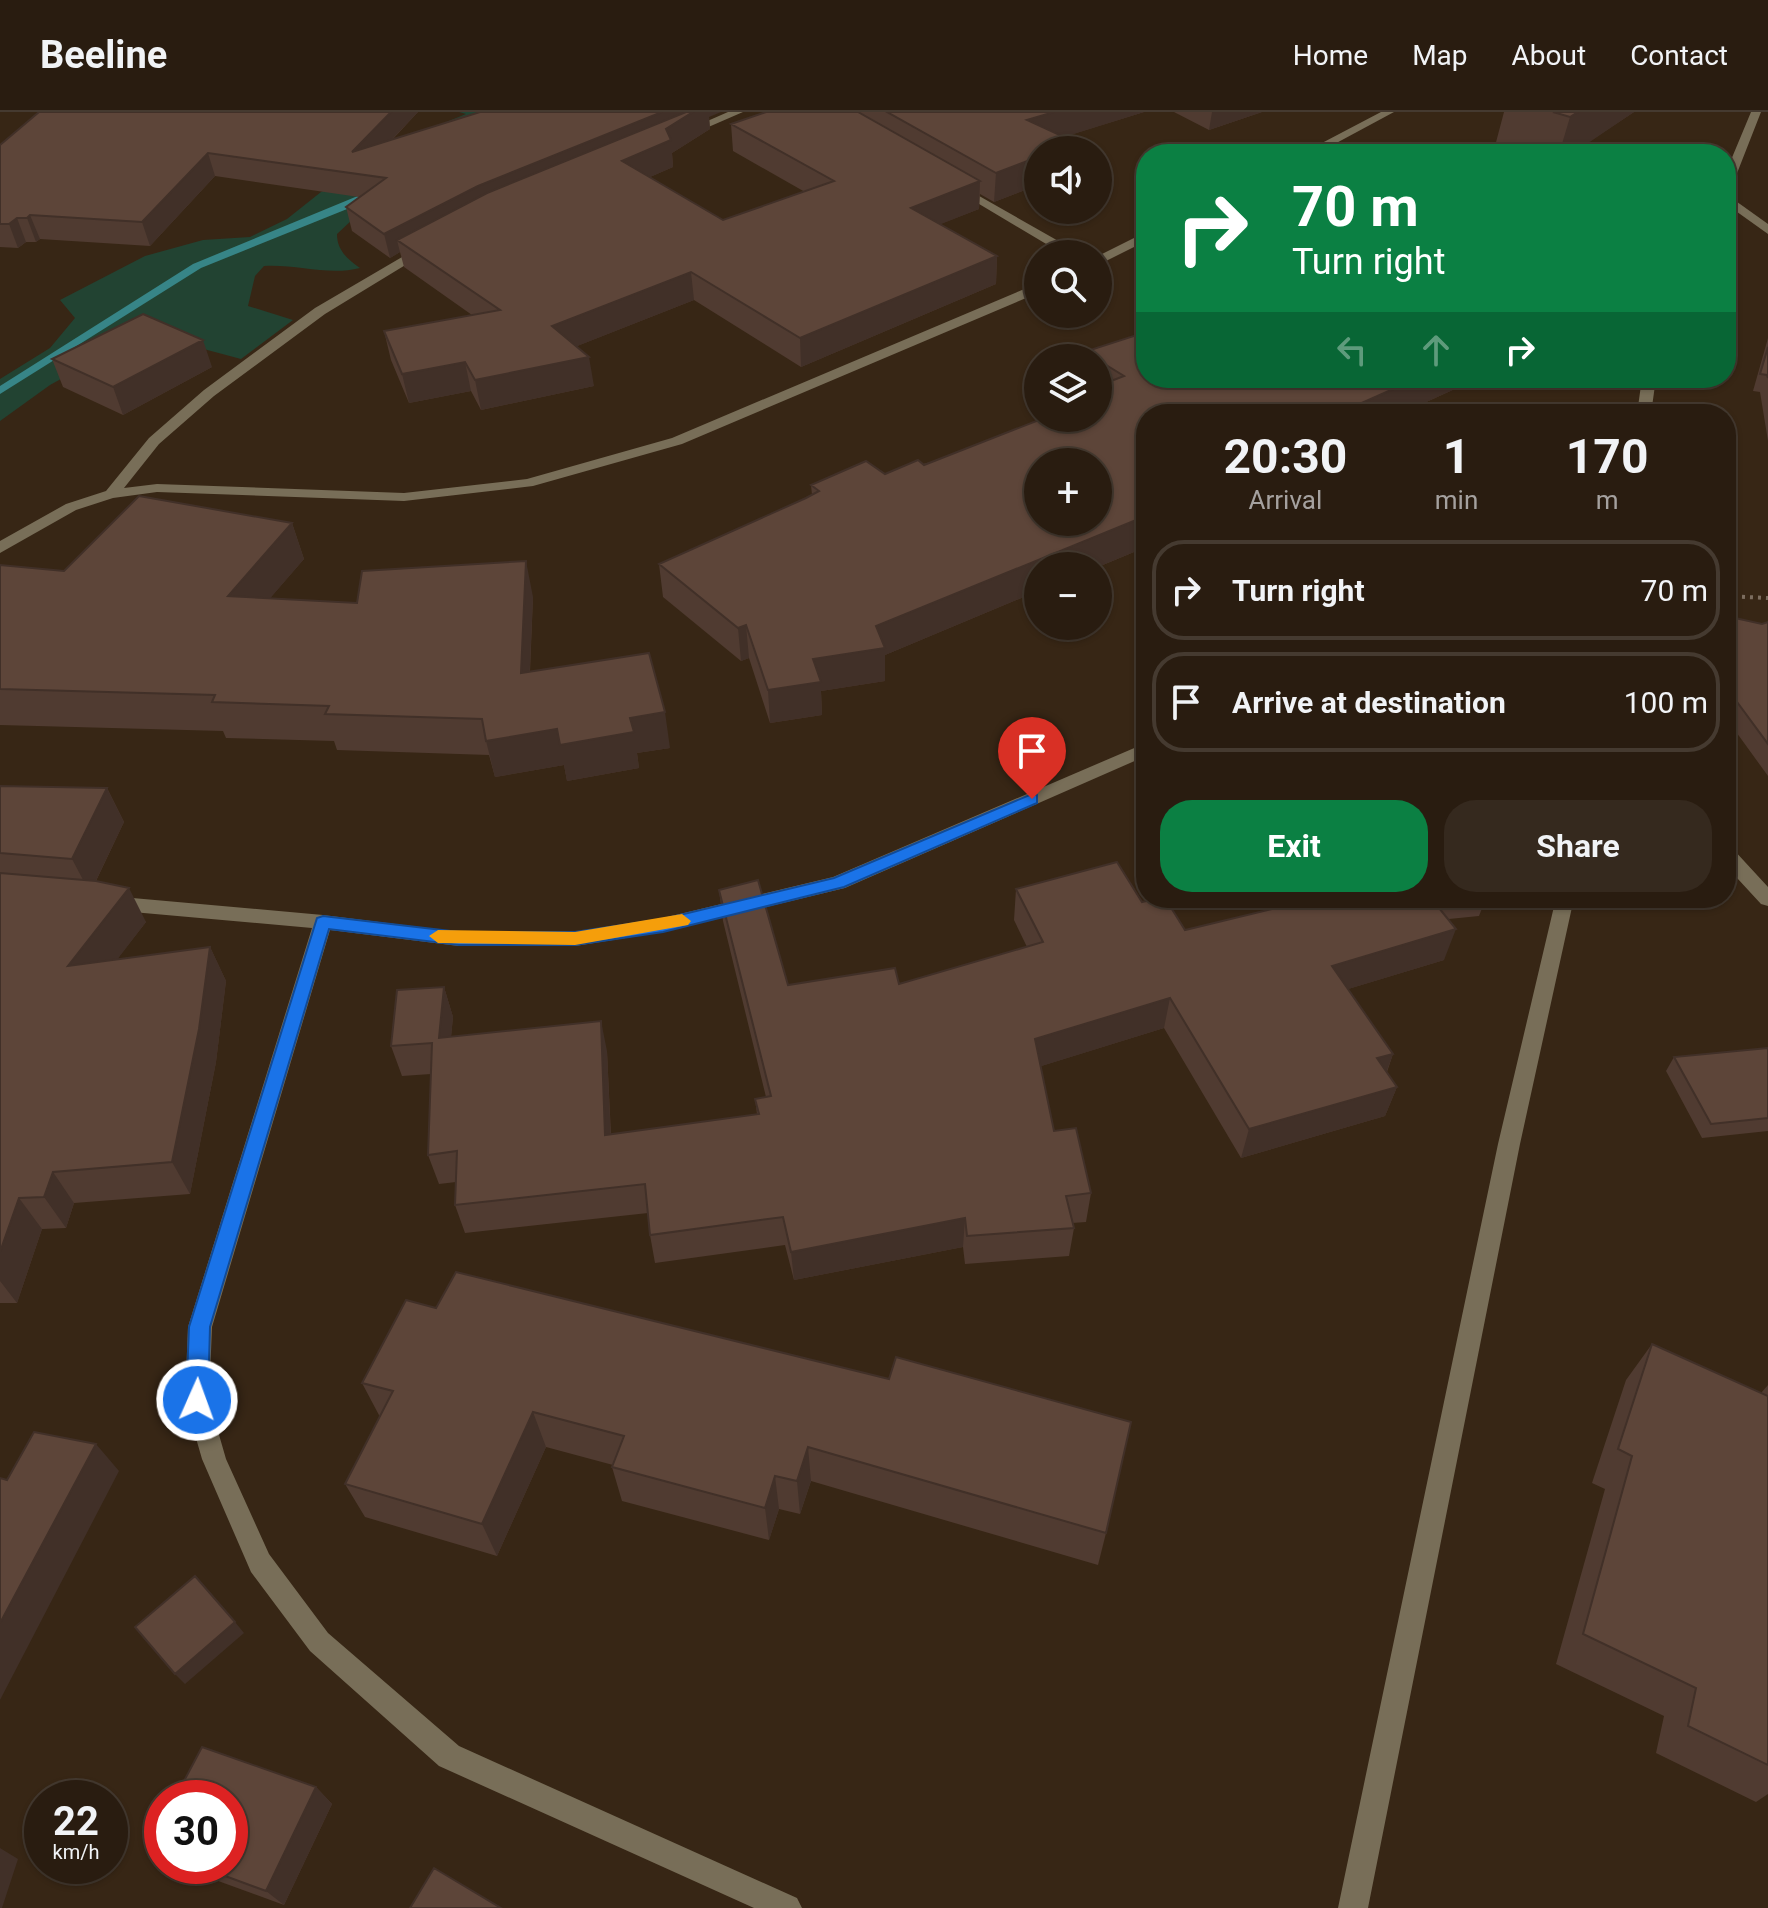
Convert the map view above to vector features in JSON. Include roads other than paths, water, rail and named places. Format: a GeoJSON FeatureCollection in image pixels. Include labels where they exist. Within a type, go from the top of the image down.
{"type":"FeatureCollection","features":[{"type":"Feature","properties":{"kind":"street"},"geometry":{"type":"LineString","coordinates":[[678,136],[738,112]]}},
{"type":"Feature","properties":{"kind":"street"},"geometry":{"type":"LineString","coordinates":[[1327,144],[1389,112]]}},
{"type":"Feature","properties":{"kind":"street"},"geometry":{"type":"LineString","coordinates":[[1736,161],[1756,112]]}},
{"type":"Feature","properties":{"kind":"street"},"geometry":{"type":"LineString","coordinates":[[944,178],[1048,240]]}},
{"type":"Feature","properties":{"kind":"street"},"geometry":{"type":"LineString","coordinates":[[1736,206],[1768,230]]}},
{"type":"Feature","properties":{"kind":"street"},"geometry":{"type":"LineString","coordinates":[[1112,254],[1136,241]]}},
{"type":"Feature","properties":{"kind":"street"},"geometry":{"type":"LineString","coordinates":[[111,494],[154,441],[209,393],[320,311],[392,265],[433,244]]}},
{"type":"Feature","properties":{"kind":"street"},"geometry":{"type":"LineString","coordinates":[[0,548],[59,513],[111,494],[157,488],[404,497],[528,483],[677,441],[1024,294]]}},
{"type":"Feature","properties":{"kind":"street"},"geometry":{"type":"LineString","coordinates":[[94,902],[323,922],[459,939],[575,939],[663,925],[838,883],[1136,753]]}},
{"type":"Feature","properties":{"kind":"street"},"geometry":{"type":"LineString","coordinates":[[1736,865],[1768,899]]}},
{"type":"Feature","properties":{"kind":"street"},"geometry":{"type":"LineString","coordinates":[[1353,1908],[1509,1144],[1563,908]]}},
{"type":"Feature","properties":{"kind":"street"},"geometry":{"type":"LineString","coordinates":[[323,922],[200,1327],[197,1400],[214,1459],[260,1563],[319,1642],[449,1756],[787,1908]]}},
{"type":"Feature","properties":{"kind":"waterway"},"geometry":{"type":"LineString","coordinates":[[0,391],[197,266],[365,196]]}}]}
